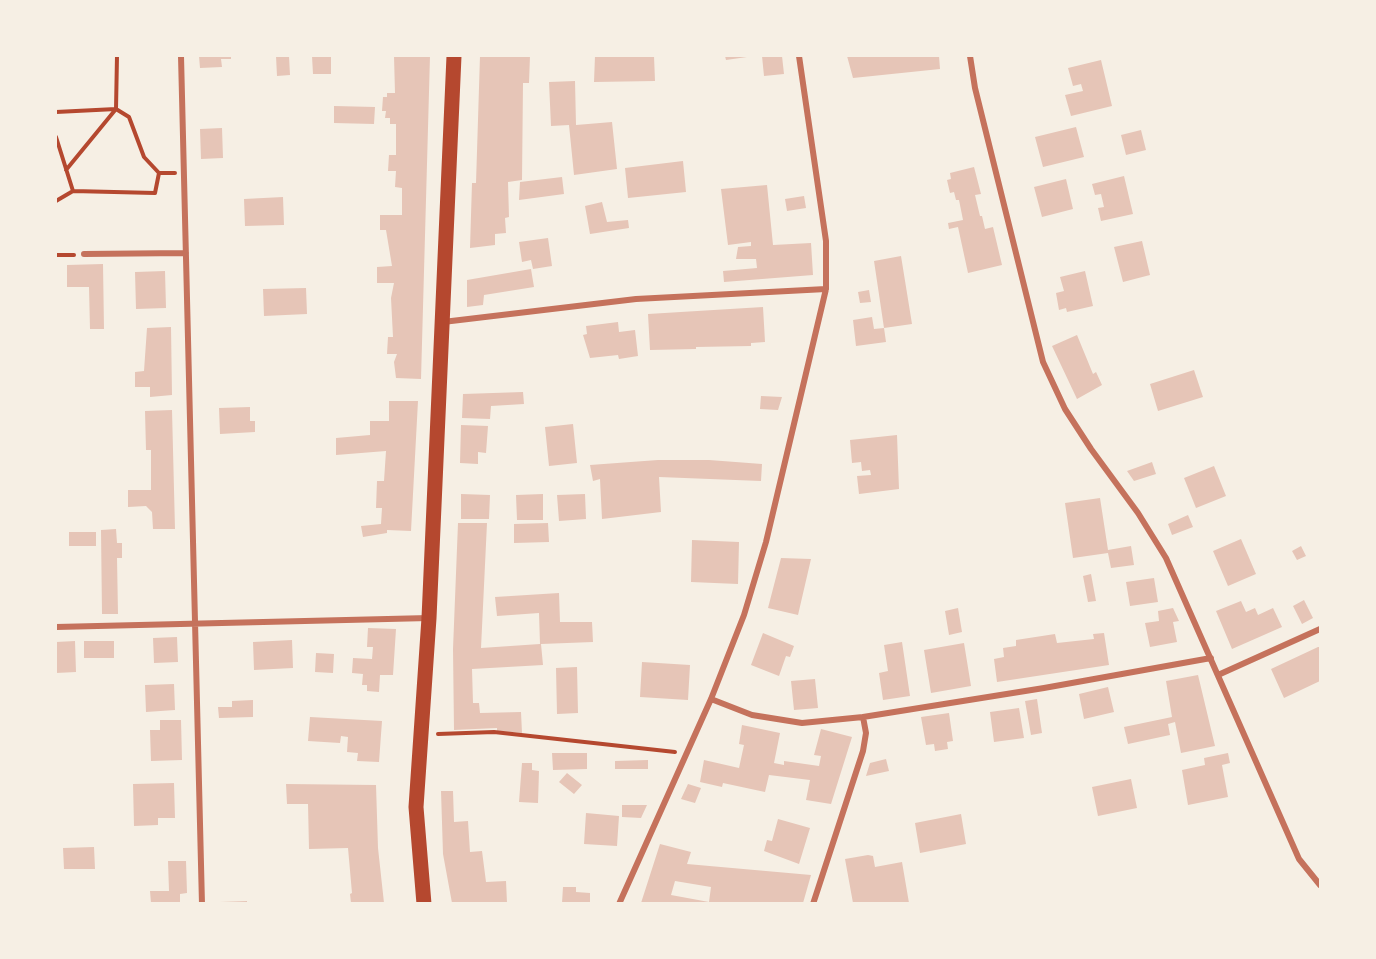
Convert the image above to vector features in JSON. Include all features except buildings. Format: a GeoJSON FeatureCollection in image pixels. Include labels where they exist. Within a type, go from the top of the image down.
{"type":"FeatureCollection","features":[{"type":"Feature","properties":{"kind":"main road"},"geometry":{"type":"LineString","coordinates":[[424,903],[417,845],[416,807],[429,618],[454,56]]}},
{"type":"Feature","properties":{"kind":"street"},"geometry":{"type":"LineString","coordinates":[[181,56],[202,903]]}},
{"type":"Feature","properties":{"kind":"street"},"geometry":{"type":"LineString","coordinates":[[619,903],[711,699],[744,615],[766,542],[826,289],[826,241],[799,56]]}},
{"type":"Feature","properties":{"kind":"street"},"geometry":{"type":"LineString","coordinates":[[970,56],[978,100],[1042,362],[1065,409],[1138,513],[1166,558],[1299,859],[1320,885]]}},
{"type":"Feature","properties":{"kind":"street"},"geometry":{"type":"LineString","coordinates":[[84,254],[186,253]]}},
{"type":"Feature","properties":{"kind":"street"},"geometry":{"type":"LineString","coordinates":[[442,322],[636,299],[826,289]]}},
{"type":"Feature","properties":{"kind":"street"},"geometry":{"type":"LineString","coordinates":[[56,627],[429,618]]}},
{"type":"Feature","properties":{"kind":"street"},"geometry":{"type":"LineString","coordinates":[[1218,675],[1320,629]]}},
{"type":"Feature","properties":{"kind":"street"},"geometry":{"type":"LineString","coordinates":[[711,699],[752,715],[776,721],[802,723],[863,717],[1211,658]]}},
{"type":"Feature","properties":{"kind":"street"},"geometry":{"type":"LineString","coordinates":[[813,903],[863,751],[866,733],[863,717]]}},
{"type":"Feature","properties":{"kind":"path"},"geometry":{"type":"LineString","coordinates":[[66,170],[116,109],[117,56]]}},
{"type":"Feature","properties":{"kind":"path"},"geometry":{"type":"LineString","coordinates":[[56,112],[116,109],[129,117],[144,158],[159,173],[184,173]]}},
{"type":"Feature","properties":{"kind":"path"},"geometry":{"type":"LineString","coordinates":[[56,136],[73,191]]}},
{"type":"Feature","properties":{"kind":"path"},"geometry":{"type":"LineString","coordinates":[[56,201],[73,191],[155,193],[159,173]]}},
{"type":"Feature","properties":{"kind":"path"},"geometry":{"type":"LineString","coordinates":[[56,255],[84,254]]}},
{"type":"Feature","properties":{"kind":"path"},"geometry":{"type":"LineString","coordinates":[[422,734],[494,732],[669,750],[686,754]]}}]}
